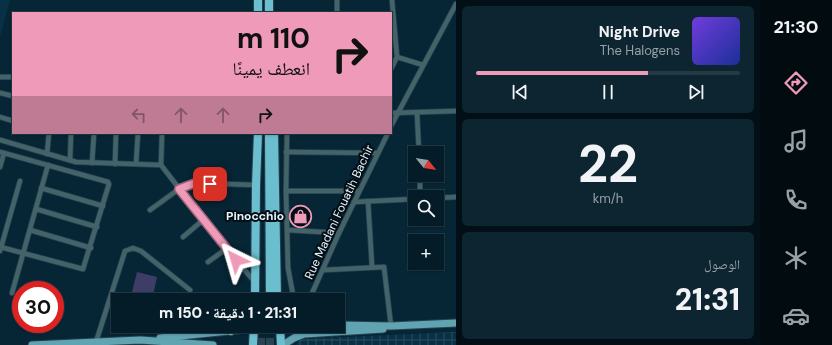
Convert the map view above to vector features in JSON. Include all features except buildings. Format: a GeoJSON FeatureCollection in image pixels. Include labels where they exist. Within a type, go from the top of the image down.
{"type":"FeatureCollection","features":[{"type":"Feature","properties":{"kind":"highway"},"geometry":{"type":"LineString","coordinates":[[258,0],[258,12]]}},
{"type":"Feature","properties":{"kind":"highway"},"geometry":{"type":"LineString","coordinates":[[269,0],[269,12]]}},
{"type":"Feature","properties":{"kind":"highway"},"geometry":{"type":"LineString","coordinates":[[255,293],[258,134]]}},
{"type":"Feature","properties":{"kind":"highway"},"geometry":{"type":"LineString","coordinates":[[258,134],[260,293]]}},
{"type":"Feature","properties":{"kind":"highway"},"geometry":{"type":"LineString","coordinates":[[269,134],[270,293]]}},
{"type":"Feature","properties":{"kind":"highway"},"geometry":{"type":"LineString","coordinates":[[274,134],[278,293]]}},
{"type":"Feature","properties":{"kind":"highway"},"geometry":{"type":"LineString","coordinates":[[253,345],[254,333]]}},
{"type":"Feature","properties":{"kind":"highway"},"geometry":{"type":"LineString","coordinates":[[281,333],[282,345]]}},
{"type":"Feature","properties":{"kind":"main road"},"geometry":{"type":"LineString","coordinates":[[345,325],[392,326],[456,323]]}},
{"type":"Feature","properties":{"kind":"main road"},"geometry":{"type":"LineString","coordinates":[[282,345],[304,334],[382,330],[392,326]]}},
{"type":"Feature","properties":{"kind":"main road"},"geometry":{"type":"LineString","coordinates":[[32,345],[140,340],[195,333]]}},
{"type":"Feature","properties":{"kind":"main road"},"geometry":{"type":"LineString","coordinates":[[140,340],[213,345]]}},
{"type":"Feature","properties":{"kind":"street"},"geometry":{"type":"LineString","coordinates":[[337,0],[337,12]]}},
{"type":"Feature","properties":{"kind":"street"},"geometry":{"type":"LineString","coordinates":[[392,0],[393,39],[397,58],[392,67]]}},
{"type":"Feature","properties":{"kind":"street"},"geometry":{"type":"LineString","coordinates":[[392,124],[422,65],[456,4]]}},
{"type":"Feature","properties":{"kind":"street"},"geometry":{"type":"LineString","coordinates":[[397,58],[422,65]]}},
{"type":"Feature","properties":{"kind":"street"},"geometry":{"type":"LineString","coordinates":[[0,77],[12,77]]}},
{"type":"Feature","properties":{"kind":"street"},"geometry":{"type":"LineString","coordinates":[[0,93],[12,96]]}},
{"type":"Feature","properties":{"kind":"street"},"geometry":{"type":"LineString","coordinates":[[392,113],[456,111]]}},
{"type":"Feature","properties":{"kind":"street"},"geometry":{"type":"LineString","coordinates":[[417,113],[419,146]]}},
{"type":"Feature","properties":{"kind":"street"},"geometry":{"type":"LineString","coordinates":[[0,117],[12,121]]}},
{"type":"Feature","properties":{"kind":"street"},"geometry":{"type":"LineString","coordinates":[[47,154],[49,134]]}},
{"type":"Feature","properties":{"kind":"street"},"geometry":{"type":"LineString","coordinates":[[70,160],[72,134]]}},
{"type":"Feature","properties":{"kind":"street"},"geometry":{"type":"LineString","coordinates":[[92,163],[94,134]]}},
{"type":"Feature","properties":{"kind":"street"},"geometry":{"type":"LineString","coordinates":[[115,164],[116,134]]}},
{"type":"Feature","properties":{"kind":"street"},"geometry":{"type":"LineString","coordinates":[[136,164],[138,134]]}},
{"type":"Feature","properties":{"kind":"street"},"geometry":{"type":"LineString","coordinates":[[162,134],[161,165],[226,249],[256,284]]}},
{"type":"Feature","properties":{"kind":"street"},"geometry":{"type":"LineString","coordinates":[[286,134],[287,230],[289,272],[293,293]]}},
{"type":"Feature","properties":{"kind":"street","name":"Rue Madani Fouatih Bachir"},"geometry":{"type":"LineString","coordinates":[[312,293],[324,270],[339,233],[388,134]]}},
{"type":"Feature","properties":{"kind":"street"},"geometry":{"type":"LineString","coordinates":[[0,140],[70,160],[92,163],[161,165]]}},
{"type":"Feature","properties":{"kind":"street"},"geometry":{"type":"LineString","coordinates":[[0,167],[2,152],[109,182],[91,248],[84,267],[81,269],[0,249],[20,182]]}},
{"type":"Feature","properties":{"kind":"street"},"geometry":{"type":"LineString","coordinates":[[286,152],[378,153]]}},
{"type":"Feature","properties":{"kind":"street"},"geometry":{"type":"LineString","coordinates":[[15,281],[48,165]]}},
{"type":"Feature","properties":{"kind":"street"},"geometry":{"type":"LineString","coordinates":[[150,210],[179,189],[195,183],[256,185]]}},
{"type":"Feature","properties":{"kind":"street"},"geometry":{"type":"LineString","coordinates":[[41,188],[103,206]]}},
{"type":"Feature","properties":{"kind":"street"},"geometry":{"type":"LineString","coordinates":[[286,191],[359,191]]}},
{"type":"Feature","properties":{"kind":"street"},"geometry":{"type":"LineString","coordinates":[[444,198],[456,197]]}},
{"type":"Feature","properties":{"kind":"street"},"geometry":{"type":"LineString","coordinates":[[354,202],[408,199]]}},
{"type":"Feature","properties":{"kind":"street"},"geometry":{"type":"LineString","coordinates":[[368,201],[372,266]]}},
{"type":"Feature","properties":{"kind":"street"},"geometry":{"type":"LineString","coordinates":[[36,209],[97,227]]}},
{"type":"Feature","properties":{"kind":"street"},"geometry":{"type":"LineString","coordinates":[[183,236],[203,220]]}},
{"type":"Feature","properties":{"kind":"street"},"geometry":{"type":"LineString","coordinates":[[30,230],[91,248]]}},
{"type":"Feature","properties":{"kind":"street"},"geometry":{"type":"LineString","coordinates":[[287,230],[339,233]]}},
{"type":"Feature","properties":{"kind":"street"},"geometry":{"type":"LineString","coordinates":[[96,342],[125,251],[133,248],[142,250],[190,290]]}},
{"type":"Feature","properties":{"kind":"street"},"geometry":{"type":"LineString","coordinates":[[208,262],[226,249]]}},
{"type":"Feature","properties":{"kind":"street"},"geometry":{"type":"LineString","coordinates":[[324,270],[372,266],[380,266],[385,269],[392,326]]}},
{"type":"Feature","properties":{"kind":"shaded area"},"geometry":{"type":"Polygon","coordinates":[[[0,0],[10,0],[0,37],[0,0]]]}},
{"type":"Feature","properties":{"kind":"shaded area"},"geometry":{"type":"Polygon","coordinates":[[[137,272],[157,277],[154,293],[132,293],[137,272]]]}},
{"type":"Feature","properties":{"kind":"shaded area"},"geometry":{"type":"Polygon","coordinates":[[[456,332],[456,345],[296,345],[300,339],[456,332]]]}},
{"type":"Feature","properties":{"kind":"tunnel"},"geometry":{"type":"LineString","coordinates":[[261,333],[261,345]]}},
{"type":"Feature","properties":{"kind":"tunnel"},"geometry":{"type":"LineString","coordinates":[[270,333],[270,345]]}},
{"type":"Feature","properties":{"kind":"place","name":"Pinocchio"},"geometry":{"type":"Point","coordinates":[300,216]}},
{"type":"Feature","properties":{"kind":"route"},"geometry":{"type":"LineString","coordinates":[[210,184],[195,183],[179,189],[236,260]]}}]}
